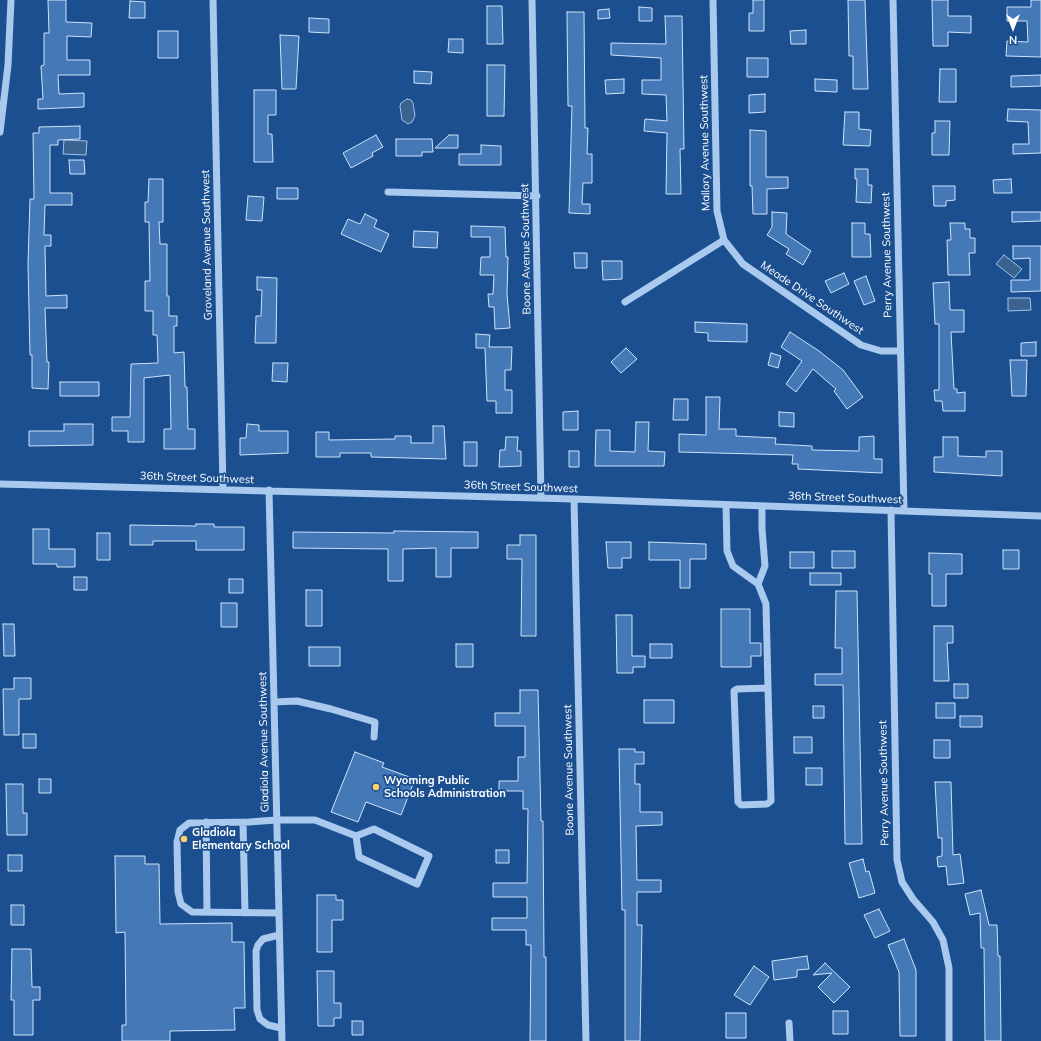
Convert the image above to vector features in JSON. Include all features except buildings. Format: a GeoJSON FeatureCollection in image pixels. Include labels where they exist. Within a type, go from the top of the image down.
{"type":"FeatureCollection","features":[{"type":"Feature","properties":{"kind":"street"},"geometry":{"type":"LineString","coordinates":[[0,132],[8,65],[11,0]]}},
{"type":"Feature","properties":{"kind":"street","name":"Groveland Avenue Southwest"},"geometry":{"type":"LineString","coordinates":[[213,0],[223,489]]}},
{"type":"Feature","properties":{"kind":"street","name":"Boone Avenue Southwest"},"geometry":{"type":"LineString","coordinates":[[532,0],[537,196],[541,498]]}},
{"type":"Feature","properties":{"kind":"street","name":"Mallory Avenue Southwest"},"geometry":{"type":"LineString","coordinates":[[713,0],[717,211],[724,240]]}},
{"type":"Feature","properties":{"kind":"street","name":"Perry Avenue Southwest"},"geometry":{"type":"LineString","coordinates":[[893,0],[904,511]]}},
{"type":"Feature","properties":{"kind":"street"},"geometry":{"type":"LineString","coordinates":[[388,192],[537,196]]}},
{"type":"Feature","properties":{"kind":"street"},"geometry":{"type":"LineString","coordinates":[[625,302],[724,240]]}},
{"type":"Feature","properties":{"kind":"street","name":"Meade Drive Southwest"},"geometry":{"type":"LineString","coordinates":[[724,240],[743,264],[861,345],[881,351],[900,351]]}},
{"type":"Feature","properties":{"kind":"street","name":"36th Street Southwest"},"geometry":{"type":"LineString","coordinates":[[0,484],[574,499],[1041,516]]}},
{"type":"Feature","properties":{"kind":"street","name":"Gladiola Avenue Southwest"},"geometry":{"type":"LineString","coordinates":[[269,490],[282,1041]]}},
{"type":"Feature","properties":{"kind":"street","name":"Boone Avenue Southwest"},"geometry":{"type":"LineString","coordinates":[[574,499],[586,1041]]}},
{"type":"Feature","properties":{"kind":"street"},"geometry":{"type":"LineString","coordinates":[[726,505],[727,551],[733,566],[758,584],[766,604],[771,801],[767,804],[741,805],[738,802],[734,691],[737,689],[768,688]]}},
{"type":"Feature","properties":{"kind":"street"},"geometry":{"type":"LineString","coordinates":[[758,584],[765,566],[762,506]]}},
{"type":"Feature","properties":{"kind":"street","name":"Perry Avenue Southwest"},"geometry":{"type":"LineString","coordinates":[[891,510],[897,860],[902,882],[913,899],[933,922],[943,940],[949,968],[949,1041]]}},
{"type":"Feature","properties":{"kind":"street"},"geometry":{"type":"LineString","coordinates":[[274,702],[297,701],[375,722],[374,737]]}},
{"type":"Feature","properties":{"kind":"street"},"geometry":{"type":"LineString","coordinates":[[279,914],[192,912],[181,904],[178,892],[177,842],[180,830],[189,823],[276,820],[315,820],[356,836],[374,829],[428,856],[417,884],[359,857],[356,836]]}},
{"type":"Feature","properties":{"kind":"street"},"geometry":{"type":"LineString","coordinates":[[206,822],[207,912]]}},
{"type":"Feature","properties":{"kind":"street"},"geometry":{"type":"LineString","coordinates":[[243,822],[245,913]]}},
{"type":"Feature","properties":{"kind":"street"},"geometry":{"type":"LineString","coordinates":[[279,934],[263,939],[258,944],[256,951],[257,1010],[260,1019],[268,1024],[281,1028]]}},
{"type":"Feature","properties":{"kind":"street"},"geometry":{"type":"LineString","coordinates":[[790,1023],[790,1041]]}},
{"type":"Feature","properties":{"kind":"water"},"geometry":{"type":"Polygon","coordinates":[[[407,99],[411,100],[413,103],[415,116],[412,122],[408,124],[402,120],[400,106],[401,103],[407,99]]]}},
{"type":"Feature","properties":{"kind":"water"},"geometry":{"type":"Polygon","coordinates":[[[64,140],[87,141],[86,155],[63,154],[64,140]]]}},
{"type":"Feature","properties":{"kind":"water"},"geometry":{"type":"Polygon","coordinates":[[[1004,255],[1022,269],[1014,278],[996,264],[1004,255]]]}},
{"type":"Feature","properties":{"kind":"water"},"geometry":{"type":"Polygon","coordinates":[[[1008,298],[1030,298],[1031,310],[1008,311],[1008,298]]]}},
{"type":"Feature","properties":{"kind":"place","name":"Wyoming Public Schools Administration"},"geometry":{"type":"Point","coordinates":[376,787]}},
{"type":"Feature","properties":{"kind":"place","name":"Gladiola Elementary School"},"geometry":{"type":"Point","coordinates":[184,839]}}]}
